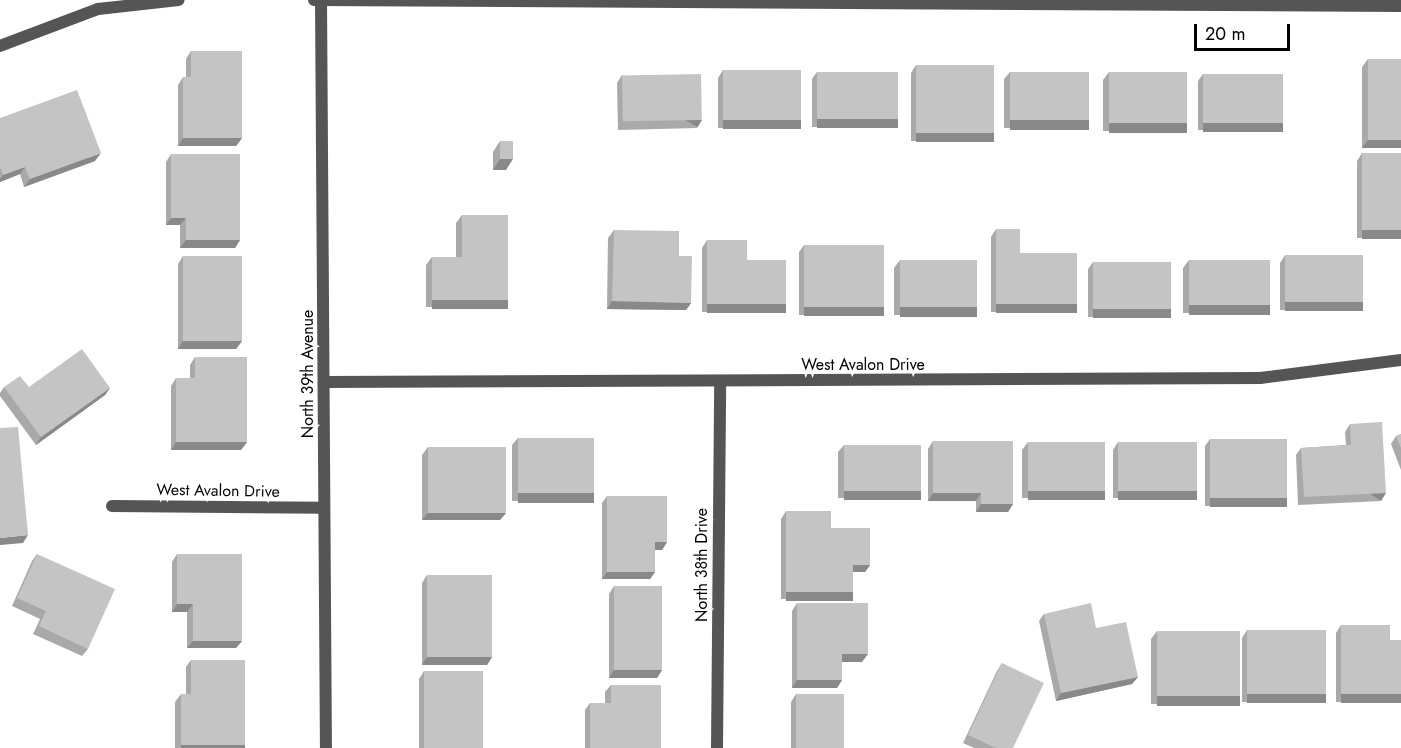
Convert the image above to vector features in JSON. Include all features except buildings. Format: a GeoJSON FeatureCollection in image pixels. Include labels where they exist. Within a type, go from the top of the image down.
{"type":"FeatureCollection","features":[{"type":"Feature","properties":{"kind":"street"},"geometry":{"type":"LineString","coordinates":[[0,46],[98,9],[179,0]]}},
{"type":"Feature","properties":{"kind":"street"},"geometry":{"type":"LineString","coordinates":[[314,0],[1401,6]]}},
{"type":"Feature","properties":{"kind":"street","name":"North 39th Avenue"},"geometry":{"type":"LineString","coordinates":[[321,0],[326,748]]}},
{"type":"Feature","properties":{"kind":"street","name":"West Avalon Drive"},"geometry":{"type":"LineString","coordinates":[[324,382],[1260,378],[1401,360]]}},
{"type":"Feature","properties":{"kind":"street","name":"North 38th Drive"},"geometry":{"type":"LineString","coordinates":[[717,748],[720,382]]}},
{"type":"Feature","properties":{"kind":"street","name":"West Avalon Drive"},"geometry":{"type":"LineString","coordinates":[[112,506],[324,508]]}}]}
